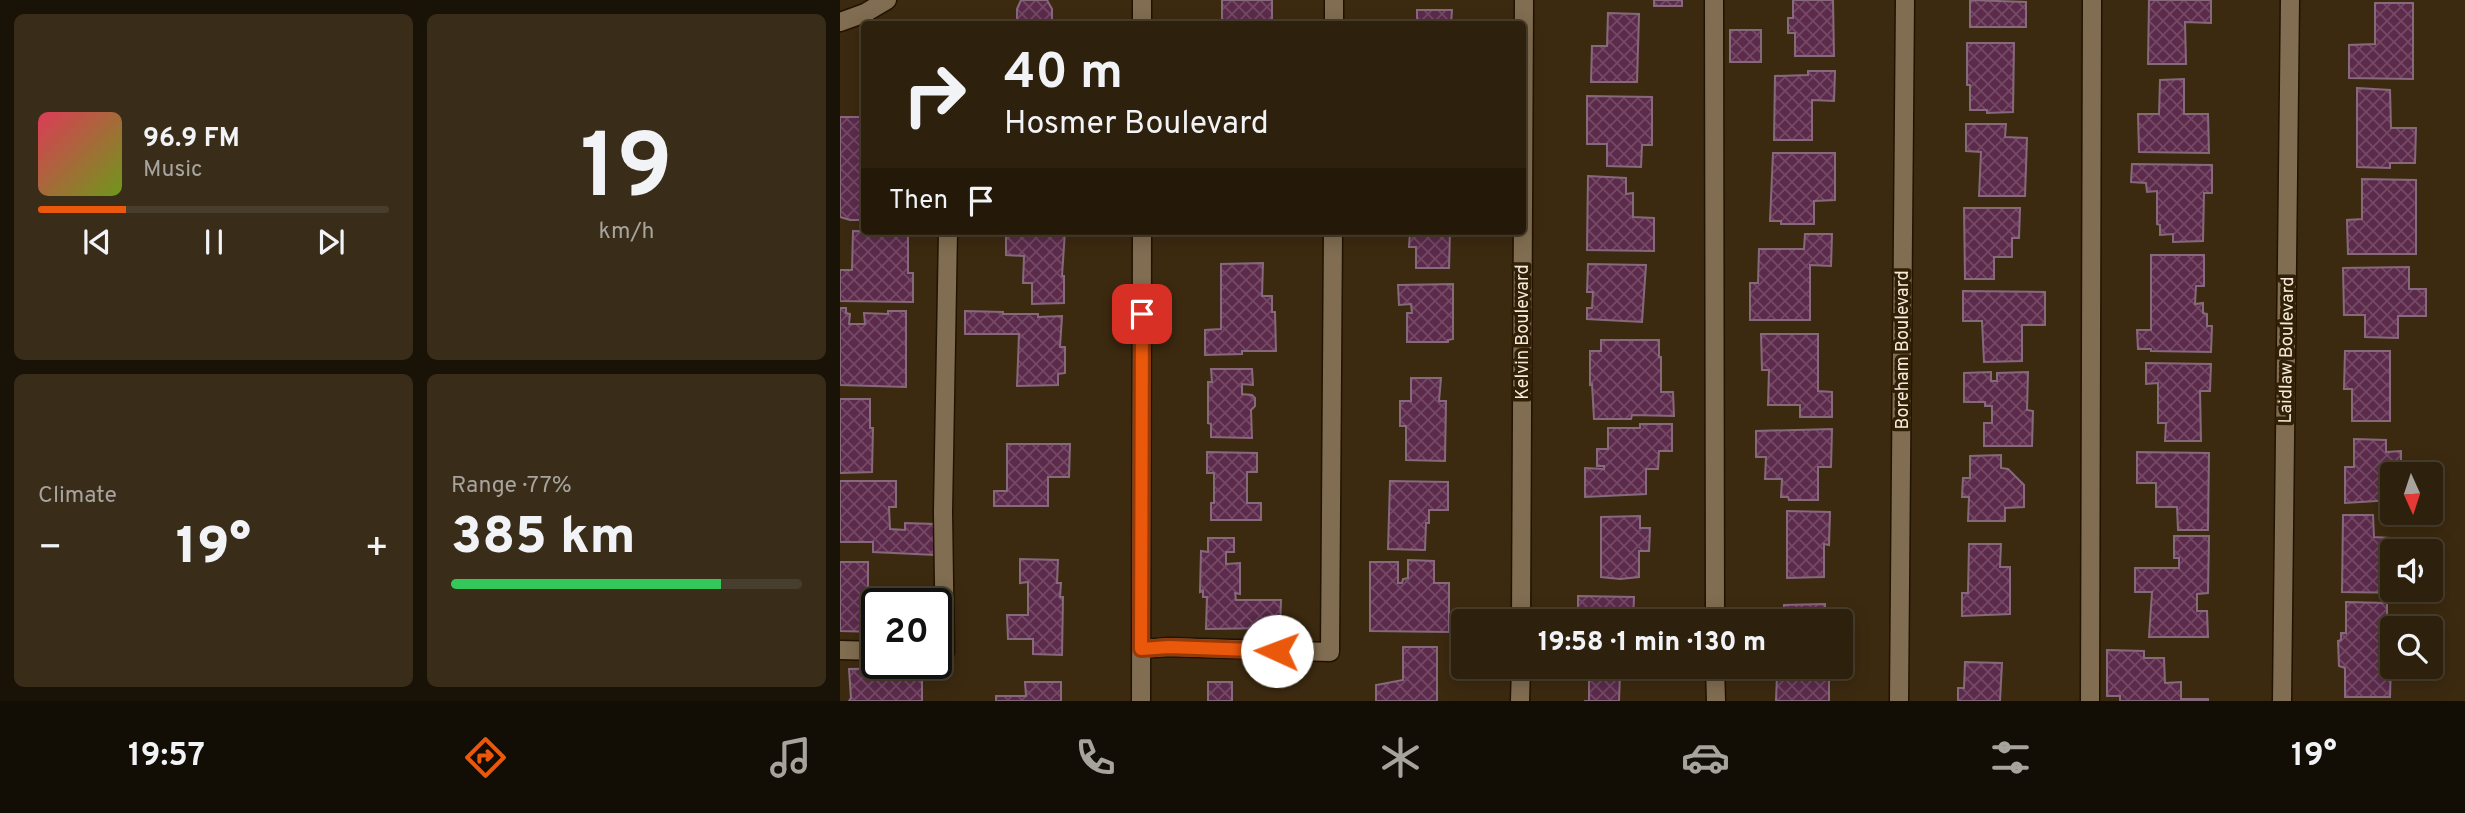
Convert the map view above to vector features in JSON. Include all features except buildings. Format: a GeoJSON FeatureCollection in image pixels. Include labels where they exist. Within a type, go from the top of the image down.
{"type":"FeatureCollection","features":[{"type":"Feature","properties":{"kind":"street"},"geometry":{"type":"LineString","coordinates":[[840,22],[868,19],[887,0]]}},
{"type":"Feature","properties":{"kind":"street"},"geometry":{"type":"LineString","coordinates":[[1142,0],[1142,21]]}},
{"type":"Feature","properties":{"kind":"street"},"geometry":{"type":"LineString","coordinates":[[1334,21],[1335,0]]}},
{"type":"Feature","properties":{"kind":"street","name":"Kelvin Boulevard"},"geometry":{"type":"LineString","coordinates":[[1524,0],[1524,21]]}},
{"type":"Feature","properties":{"kind":"street"},"geometry":{"type":"LineString","coordinates":[[1714,0],[1715,609]]}},
{"type":"Feature","properties":{"kind":"street","name":"Boreham Boulevard"},"geometry":{"type":"LineString","coordinates":[[1899,701],[1905,0]]}},
{"type":"Feature","properties":{"kind":"street"},"geometry":{"type":"LineString","coordinates":[[2090,701],[2092,0]]}},
{"type":"Feature","properties":{"kind":"street","name":"Laidlaw Boulevard"},"geometry":{"type":"LineString","coordinates":[[2281,701],[2290,0]]}},
{"type":"Feature","properties":{"kind":"street"},"geometry":{"type":"LineString","coordinates":[[944,588],[948,235]]}},
{"type":"Feature","properties":{"kind":"street"},"geometry":{"type":"LineString","coordinates":[[1141,701],[1142,235]]}},
{"type":"Feature","properties":{"kind":"street"},"geometry":{"type":"LineString","coordinates":[[1141,649],[1169,647],[1330,652],[1333,235]]}},
{"type":"Feature","properties":{"kind":"street","name":"Kelvin Boulevard"},"geometry":{"type":"LineString","coordinates":[[1521,609],[1523,235]]}},
{"type":"Feature","properties":{"kind":"street"},"geometry":{"type":"LineString","coordinates":[[840,650],[861,651]]}},
{"type":"Feature","properties":{"kind":"street"},"geometry":{"type":"LineString","coordinates":[[1520,701],[1521,679]]}},
{"type":"Feature","properties":{"kind":"street"},"geometry":{"type":"LineString","coordinates":[[1715,679],[1716,701]]}},
{"type":"Feature","properties":{"kind":"route"},"geometry":{"type":"LineString","coordinates":[[1142,314],[1141,649],[1169,647],[1277,651]]}}]}
